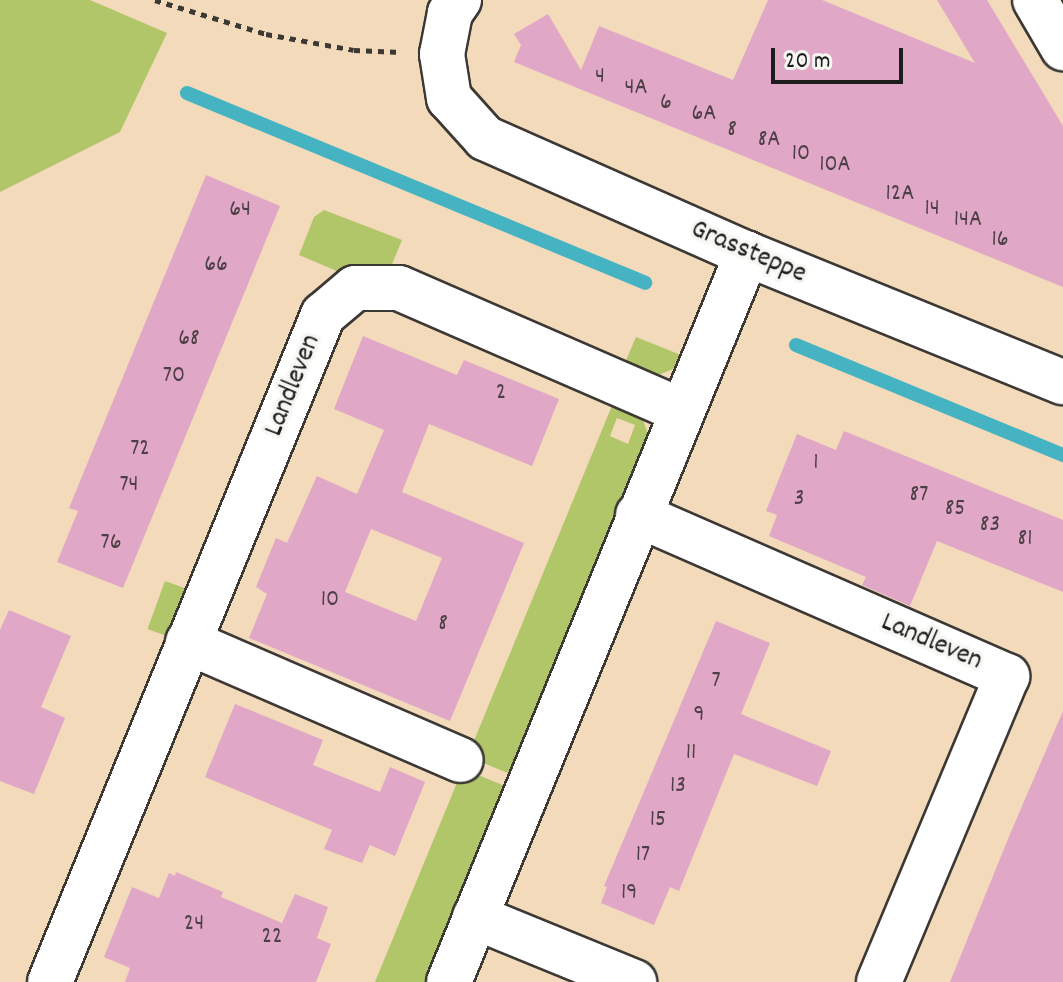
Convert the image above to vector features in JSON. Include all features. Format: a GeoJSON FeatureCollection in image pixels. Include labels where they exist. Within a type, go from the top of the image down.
{"type":"FeatureCollection","features":[{"type":"Feature","properties":{"kind":"street"},"geometry":{"type":"LineString","coordinates":[[442,54],[450,13],[459,0]]}},
{"type":"Feature","properties":{"kind":"street"},"geometry":{"type":"LineString","coordinates":[[1035,0],[1063,48]]}},
{"type":"Feature","properties":{"kind":"street","name":"Grassteppe"},"geometry":{"type":"LineString","coordinates":[[442,54],[449,98],[485,138],[747,254],[1063,382]]}},
{"type":"Feature","properties":{"kind":"street"},"geometry":{"type":"LineString","coordinates":[[449,982],[680,410],[747,254]]}},
{"type":"Feature","properties":{"kind":"street","name":"Landleven"},"geometry":{"type":"LineString","coordinates":[[50,982],[323,315],[355,288],[399,288],[680,410]]}},
{"type":"Feature","properties":{"kind":"street","name":"Landleven"},"geometry":{"type":"LineString","coordinates":[[638,515],[1007,676],[879,982]]}},
{"type":"Feature","properties":{"kind":"street"},"geometry":{"type":"LineString","coordinates":[[188,642],[461,760]]}},
{"type":"Feature","properties":{"kind":"street"},"geometry":{"type":"LineString","coordinates":[[475,917],[634,982]]}},
{"type":"Feature","properties":{"kind":"path"},"geometry":{"type":"LineString","coordinates":[[155,0],[266,34],[339,48],[442,54]]}},
{"type":"Feature","properties":{"kind":"green space"},"geometry":{"type":"Polygon","coordinates":[[[0,0],[90,0],[167,33],[120,132],[0,192],[0,0]]]}},
{"type":"Feature","properties":{"kind":"green space"},"geometry":{"type":"Polygon","coordinates":[[[324,210],[402,240],[390,269],[344,274],[299,255],[314,217],[324,210]]]}},
{"type":"Feature","properties":{"kind":"green space"},"geometry":{"type":"Polygon","coordinates":[[[636,337],[686,357],[673,369],[656,376],[623,367],[636,337]]]}},
{"type":"Feature","properties":{"kind":"green space"},"geometry":{"type":"Polygon","coordinates":[[[616,396],[641,414],[650,440],[515,776],[474,759],[471,748],[616,396]],[[617,418],[610,436],[628,444],[635,425],[617,418]]]}},
{"type":"Feature","properties":{"kind":"green space"},"geometry":{"type":"Polygon","coordinates":[[[165,581],[193,591],[176,639],[148,629],[165,581]]]}},
{"type":"Feature","properties":{"kind":"green space"},"geometry":{"type":"Polygon","coordinates":[[[468,771],[510,788],[430,982],[375,982],[461,773],[468,771]]]}},
{"type":"Feature","properties":{"kind":"building"},"geometry":{"type":"Polygon","coordinates":[[[768,0],[822,0],[975,63],[937,0],[987,0],[1063,126],[1063,287],[514,62],[521,45],[514,34],[548,14],[581,70],[599,26],[733,80],[768,0]]]}},
{"type":"Feature","properties":{"kind":"building"},"geometry":{"type":"Polygon","coordinates":[[[206,175],[280,206],[123,588],[57,562],[78,511],[69,508],[206,175]]]}},
{"type":"Feature","properties":{"kind":"building"},"geometry":{"type":"Polygon","coordinates":[[[363,336],[457,375],[464,360],[559,399],[532,466],[429,424],[402,492],[524,543],[450,721],[249,638],[267,594],[256,587],[276,538],[287,543],[317,476],[357,494],[384,430],[334,409],[363,336]],[[371,529],[345,592],[416,621],[442,558],[371,529]]]}},
{"type":"Feature","properties":{"kind":"building"},"geometry":{"type":"Polygon","coordinates":[[[844,431],[1063,520],[1063,592],[937,541],[910,606],[862,585],[866,577],[769,536],[777,515],[766,511],[797,434],[836,450],[844,431]]]}},
{"type":"Feature","properties":{"kind":"building"},"geometry":{"type":"Polygon","coordinates":[[[9,610],[71,636],[41,707],[65,718],[34,794],[0,781],[0,630],[9,610]]]}},
{"type":"Feature","properties":{"kind":"building"},"geometry":{"type":"Polygon","coordinates":[[[716,621],[770,643],[741,714],[831,751],[817,786],[734,754],[679,891],[670,887],[654,925],[601,903],[607,887],[604,886],[716,621]]]}},
{"type":"Feature","properties":{"kind":"building"},"geometry":{"type":"Polygon","coordinates":[[[235,704],[323,740],[313,765],[380,792],[390,767],[425,782],[395,856],[370,845],[362,863],[324,849],[332,830],[205,777],[235,704]]]}},
{"type":"Feature","properties":{"kind":"building"},"geometry":{"type":"Polygon","coordinates":[[[1063,711],[1063,982],[950,982],[1010,834],[1063,711]]]}},
{"type":"Feature","properties":{"kind":"building"},"geometry":{"type":"Polygon","coordinates":[[[176,872],[223,892],[221,897],[282,923],[295,894],[328,907],[317,938],[331,944],[316,982],[125,982],[130,968],[104,957],[132,887],[159,898],[169,873],[175,876],[176,872]]]}},
{"type":"Feature","properties":{"kind":"waterway"},"geometry":{"type":"LineString","coordinates":[[187,93],[645,283]]}},
{"type":"Feature","properties":{"kind":"waterway"},"geometry":{"type":"LineString","coordinates":[[796,345],[1063,455]]}}]}
